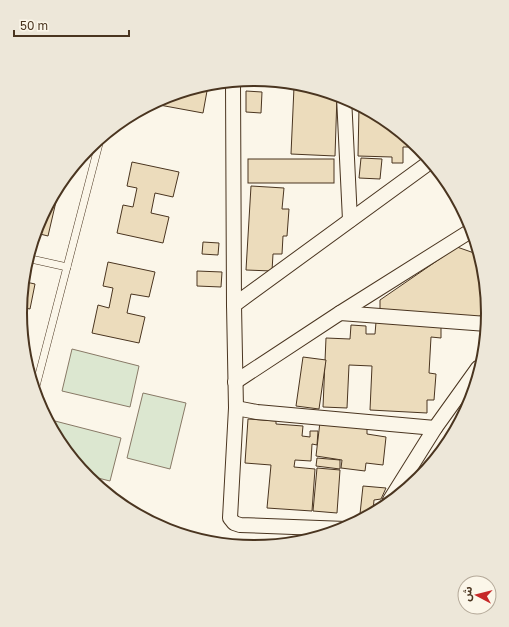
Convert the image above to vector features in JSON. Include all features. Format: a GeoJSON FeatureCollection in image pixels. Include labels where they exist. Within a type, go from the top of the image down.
{"type":"FeatureCollection","features":[{"type":"Feature","properties":{"kind":"street"},"geometry":{"type":"LineString","coordinates":[[233,87],[236,408],[230,518],[234,523],[240,525],[330,528]]}},
{"type":"Feature","properties":{"kind":"street"},"geometry":{"type":"LineString","coordinates":[[344,104],[350,220]]}},
{"type":"Feature","properties":{"kind":"street"},"geometry":{"type":"LineString","coordinates":[[234,304],[427,164]]}},
{"type":"Feature","properties":{"kind":"street"},"geometry":{"type":"LineString","coordinates":[[235,382],[340,313],[467,233]]}},
{"type":"Feature","properties":{"kind":"street"},"geometry":{"type":"LineString","coordinates":[[340,313],[482,324]]}},
{"type":"Feature","properties":{"kind":"street"},"geometry":{"type":"LineString","coordinates":[[394,493],[435,428],[473,375]]}},
{"type":"Feature","properties":{"kind":"street"},"geometry":{"type":"LineString","coordinates":[[236,408],[257,412],[435,428]]}},
{"type":"Feature","properties":{"kind":"lane"},"geometry":{"type":"LineString","coordinates":[[37,381],[98,149]]}},
{"type":"Feature","properties":{"kind":"lane"},"geometry":{"type":"LineString","coordinates":[[34,260],[67,267]]}},
{"type":"Feature","properties":{"kind":"green space"},"geometry":{"type":"Polygon","coordinates":[[[72,349],[139,366],[130,407],[62,391],[72,349]]]}},
{"type":"Feature","properties":{"kind":"green space"},"geometry":{"type":"Polygon","coordinates":[[[143,393],[186,403],[170,469],[127,458],[143,393]]]}},
{"type":"Feature","properties":{"kind":"green space"},"geometry":{"type":"Polygon","coordinates":[[[55,421],[121,438],[110,481],[98,478],[83,464],[65,440],[55,421]]]}},
{"type":"Feature","properties":{"kind":"building"},"geometry":{"type":"Polygon","coordinates":[[[294,89],[337,101],[335,156],[291,154],[294,89]]]}},
{"type":"Feature","properties":{"kind":"building"},"geometry":{"type":"Polygon","coordinates":[[[207,91],[203,113],[162,105],[181,98],[207,91]]]}},
{"type":"Feature","properties":{"kind":"building"},"geometry":{"type":"Polygon","coordinates":[[[246,91],[262,92],[261,113],[246,112],[246,91]]]}},
{"type":"Feature","properties":{"kind":"building"},"geometry":{"type":"Polygon","coordinates":[[[359,111],[381,124],[410,147],[403,147],[403,163],[392,163],[392,157],[358,156],[359,111]]]}},
{"type":"Feature","properties":{"kind":"building"},"geometry":{"type":"Polygon","coordinates":[[[361,158],[382,159],[380,179],[359,178],[361,158]]]}},
{"type":"Feature","properties":{"kind":"building"},"geometry":{"type":"Polygon","coordinates":[[[248,159],[334,159],[334,183],[248,183],[248,159]]]}},
{"type":"Feature","properties":{"kind":"building"},"geometry":{"type":"Polygon","coordinates":[[[132,162],[179,172],[173,197],[155,193],[151,213],[169,217],[163,243],[117,233],[123,205],[133,207],[137,188],[127,186],[132,162]]]}},
{"type":"Feature","properties":{"kind":"building"},"geometry":{"type":"Polygon","coordinates":[[[251,186],[284,188],[282,209],[289,209],[287,236],[283,236],[282,254],[273,254],[272,271],[246,270],[251,186]]]}},
{"type":"Feature","properties":{"kind":"building"},"geometry":{"type":"Polygon","coordinates":[[[56,202],[48,236],[41,234],[56,202]]]}},
{"type":"Feature","properties":{"kind":"building"},"geometry":{"type":"Polygon","coordinates":[[[203,242],[219,243],[218,255],[202,254],[203,242]]]}},
{"type":"Feature","properties":{"kind":"building"},"geometry":{"type":"Polygon","coordinates":[[[457,247],[473,253],[478,269],[482,299],[482,310],[479,319],[380,312],[380,300],[457,247]]]}},
{"type":"Feature","properties":{"kind":"building"},"geometry":{"type":"Polygon","coordinates":[[[108,262],[155,272],[149,297],[131,294],[127,313],[145,317],[139,343],[92,333],[98,305],[109,308],[113,288],[103,286],[108,262]]]}},
{"type":"Feature","properties":{"kind":"building"},"geometry":{"type":"Polygon","coordinates":[[[197,271],[222,272],[221,287],[197,286],[197,271]]]}},
{"type":"Feature","properties":{"kind":"building"},"geometry":{"type":"Polygon","coordinates":[[[29,283],[35,284],[30,309],[27,308],[29,283]]]}},
{"type":"Feature","properties":{"kind":"building"},"geometry":{"type":"Polygon","coordinates":[[[376,322],[441,326],[441,338],[431,337],[429,373],[436,374],[434,400],[427,400],[427,413],[370,410],[372,366],[349,365],[347,408],[323,407],[326,338],[350,339],[351,325],[366,326],[366,334],[375,334],[376,322]]]}},
{"type":"Feature","properties":{"kind":"building"},"geometry":{"type":"Polygon","coordinates":[[[303,357],[326,360],[319,409],[296,406],[303,357]]]}},
{"type":"Feature","properties":{"kind":"building"},"geometry":{"type":"Polygon","coordinates":[[[248,419],[276,421],[276,424],[303,426],[302,436],[310,437],[310,431],[318,431],[317,445],[312,444],[311,461],[295,460],[294,467],[315,469],[312,511],[267,508],[271,465],[245,463],[248,419]]]}},
{"type":"Feature","properties":{"kind":"building"},"geometry":{"type":"Polygon","coordinates":[[[320,422],[367,427],[367,434],[386,437],[383,465],[366,463],[365,471],[341,468],[342,460],[316,456],[320,422]]]}},
{"type":"Feature","properties":{"kind":"building"},"geometry":{"type":"Polygon","coordinates":[[[317,458],[340,460],[340,469],[316,466],[317,458]]]}},
{"type":"Feature","properties":{"kind":"building"},"geometry":{"type":"Polygon","coordinates":[[[317,468],[340,470],[337,513],[313,511],[317,468]]]}},
{"type":"Feature","properties":{"kind":"building"},"geometry":{"type":"Polygon","coordinates":[[[363,486],[386,488],[381,499],[374,500],[373,508],[360,514],[363,486]]]}}]}
